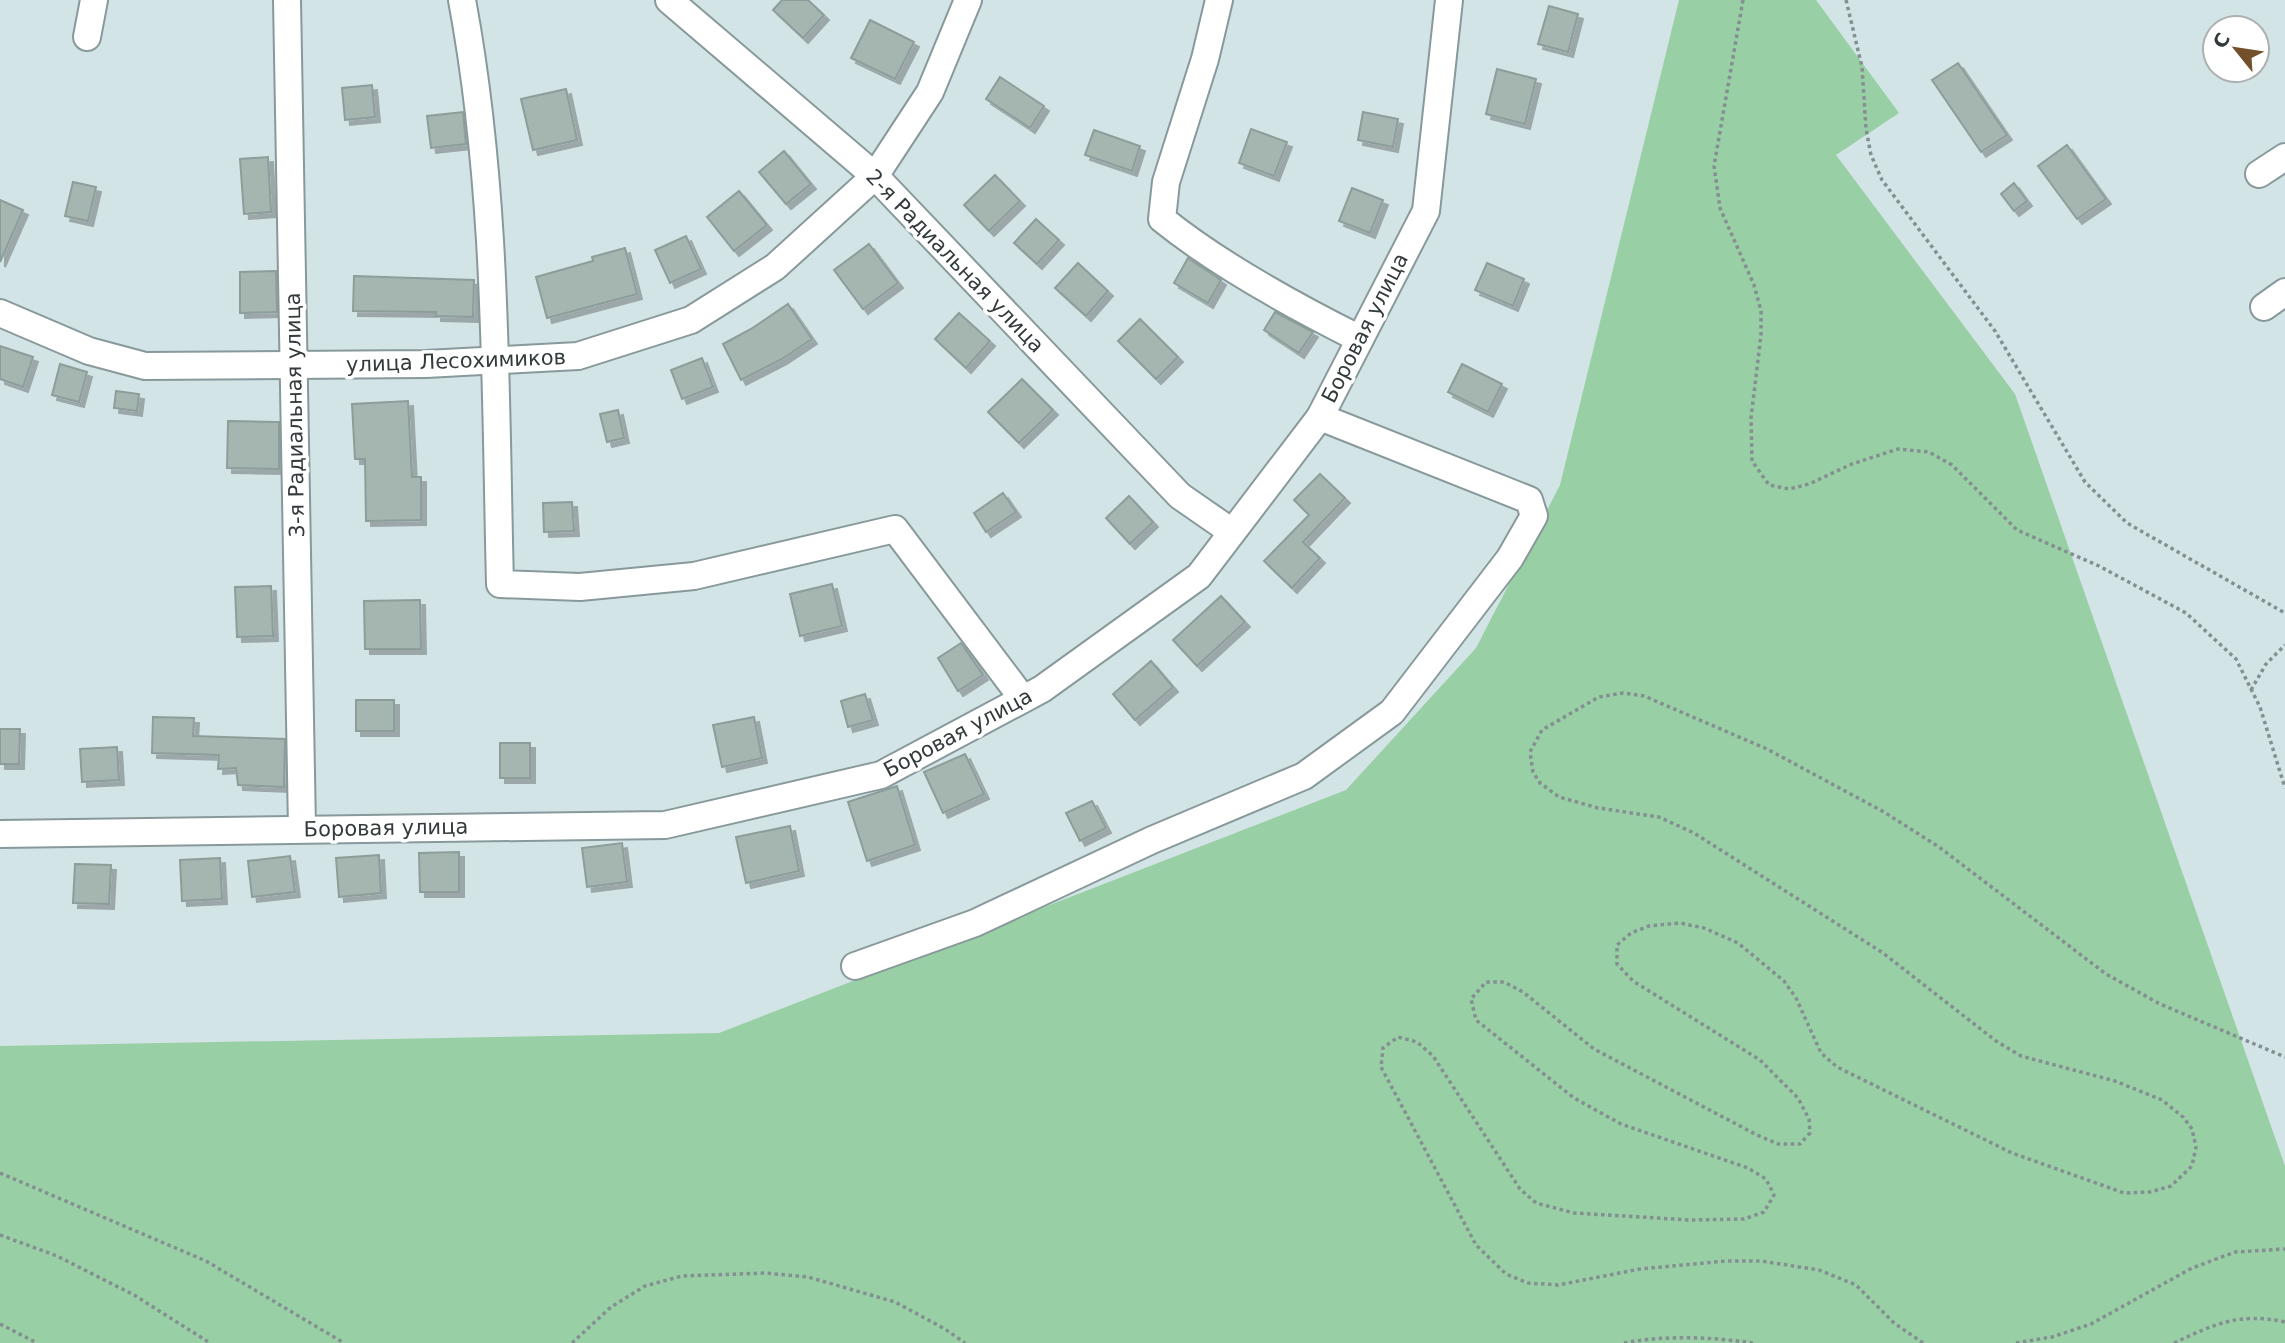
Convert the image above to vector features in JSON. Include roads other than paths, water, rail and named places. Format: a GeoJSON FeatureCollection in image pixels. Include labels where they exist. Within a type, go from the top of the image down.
{"type":"FeatureCollection","features":[{"type":"Feature","properties":{"kind":"street"},"geometry":{"type":"LineString","coordinates":[[86,37],[94,0]]}},
{"type":"Feature","properties":{"kind":"street","name":"3-я Радиальная улица"},"geometry":{"type":"LineString","coordinates":[[287,0],[302,829]]}},
{"type":"Feature","properties":{"kind":"street"},"geometry":{"type":"LineString","coordinates":[[462,0],[487,183],[495,361],[500,584],[580,587],[694,576],[895,529],[1024,699]]}},
{"type":"Feature","properties":{"kind":"street","name":"2-я Радиальная улица"},"geometry":{"type":"LineString","coordinates":[[669,0],[875,176],[1180,496],[1232,532]]}},
{"type":"Feature","properties":{"kind":"street","name":"улица Лесохимиков"},"geometry":{"type":"LineString","coordinates":[[0,313],[89,351],[145,366],[426,365],[578,356],[691,320],[775,267],[875,176],[930,92],[968,0]]}},
{"type":"Feature","properties":{"kind":"street"},"geometry":{"type":"LineString","coordinates":[[1219,0],[1205,59],[1166,182],[1162,219],[1190,242],[1323,321],[1360,339]]}},
{"type":"Feature","properties":{"kind":"street","name":"Боровая улица"},"geometry":{"type":"LineString","coordinates":[[0,834],[665,825],[881,775],[1042,689],[1199,576],[1320,417],[1426,211],[1449,0]]}},
{"type":"Feature","properties":{"kind":"street"},"geometry":{"type":"LineString","coordinates":[[2259,174],[2285,157]]}},
{"type":"Feature","properties":{"kind":"street"},"geometry":{"type":"LineString","coordinates":[[855,966],[975,923],[1152,840],[1304,775],[1392,712],[1510,558],[1534,516],[1529,500],[1320,417]]}}]}
